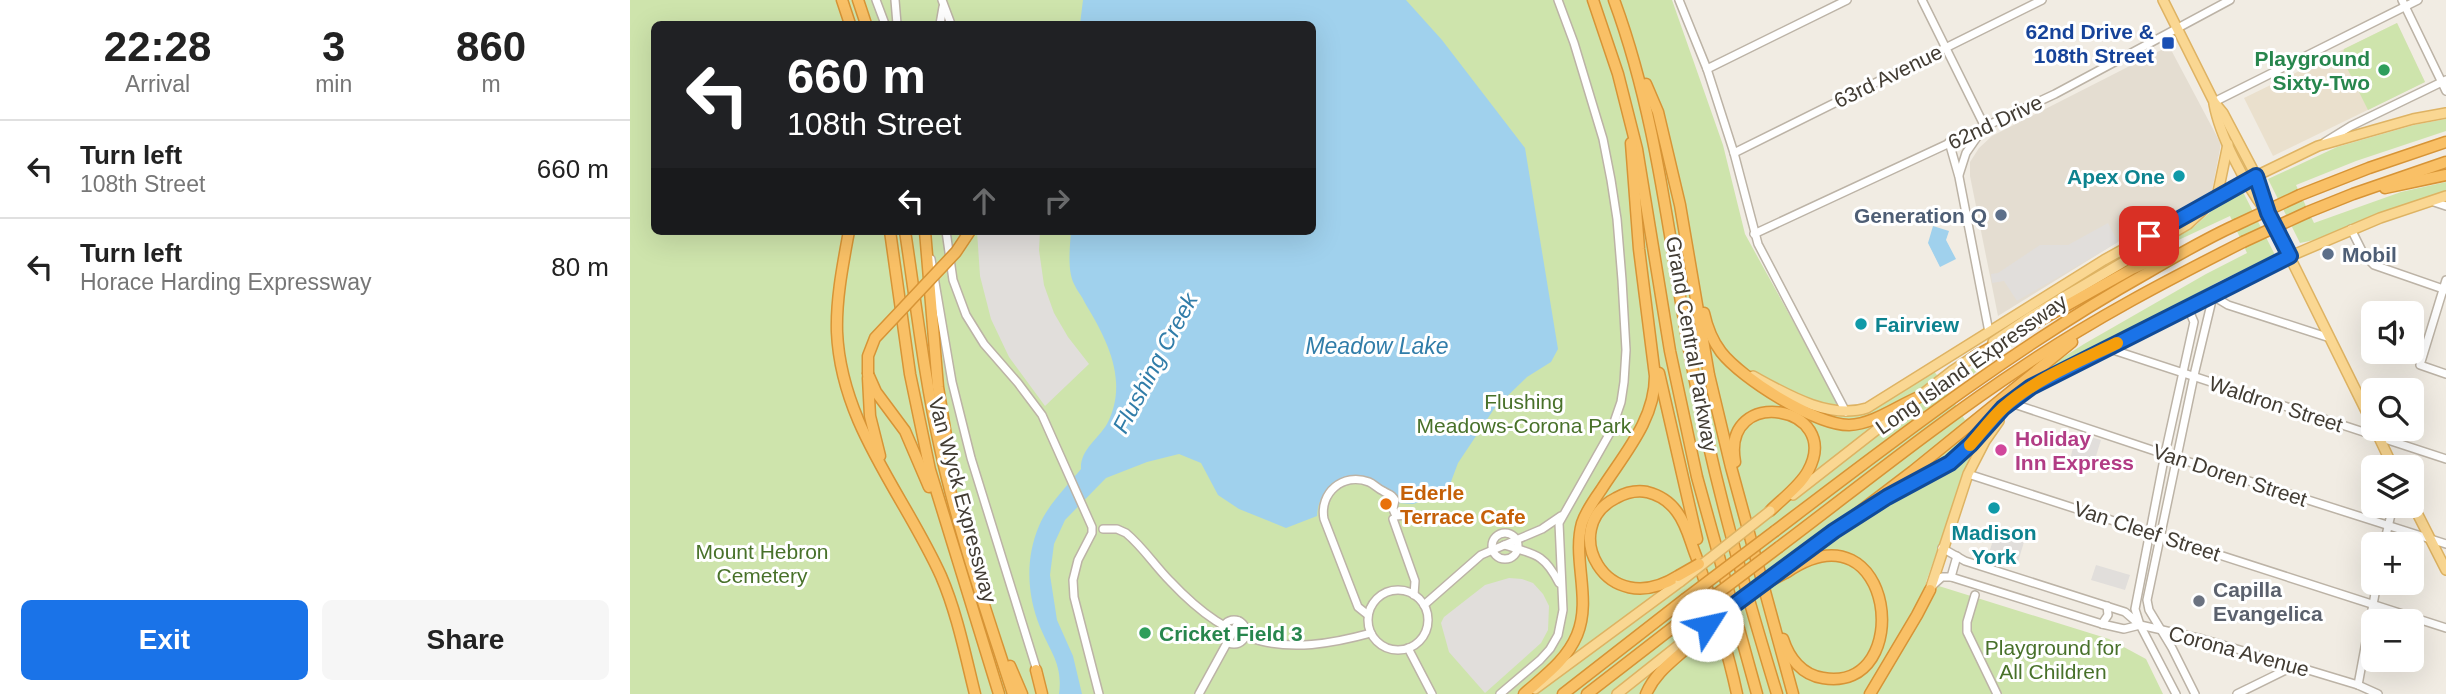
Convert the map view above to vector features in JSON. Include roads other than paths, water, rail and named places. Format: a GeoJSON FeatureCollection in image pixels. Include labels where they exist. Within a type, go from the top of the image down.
{"type":"FeatureCollection","features":[{"type":"Feature","properties":{"kind":"highway"},"geometry":{"type":"LineString","coordinates":[[842,0],[849,21]]}},
{"type":"Feature","properties":{"kind":"highway"},"geometry":{"type":"LineString","coordinates":[[858,0],[865,21]]}},
{"type":"Feature","properties":{"kind":"highway","name":"Grand Central Parkway"},"geometry":{"type":"LineString","coordinates":[[1593,0],[1628,111],[1642,174],[1683,414],[1707,515],[1757,694]]}},
{"type":"Feature","properties":{"kind":"highway","name":"Grand Central Parkway"},"geometry":{"type":"LineString","coordinates":[[1614,0],[1647,106],[1658,157],[1688,345],[1709,445],[1777,694]]}},
{"type":"Feature","properties":{"kind":"highway"},"geometry":{"type":"LineString","coordinates":[[1625,32],[1658,112],[1690,260],[1709,375],[1731,467],[1793,694]]}},
{"type":"Feature","properties":{"kind":"highway"},"geometry":{"type":"LineString","coordinates":[[1526,694],[1562,660],[1577,634],[1583,609],[1579,545],[1581,526],[1588,509],[1650,409],[1655,383],[1639,248],[1628,111]]}},
{"type":"Feature","properties":{"kind":"highway","name":"Long Island Expressway"},"geometry":{"type":"LineString","coordinates":[[1563,694],[1919,422],[2014,354],[2113,292],[2214,234],[2300,195],[2446,142]]}},
{"type":"Feature","properties":{"kind":"highway","name":"Long Island Expressway"},"geometry":{"type":"LineString","coordinates":[[1587,694],[1961,409],[2046,351],[2243,242],[2353,194],[2446,162]]}},
{"type":"Feature","properties":{"kind":"highway"},"geometry":{"type":"LineString","coordinates":[[2353,194],[2446,175]]}},
{"type":"Feature","properties":{"kind":"highway"},"geometry":{"type":"LineString","coordinates":[[1974,357],[2132,269],[2214,234]]}},
{"type":"Feature","properties":{"kind":"highway"},"geometry":{"type":"LineString","coordinates":[[848,235],[838,306],[840,363],[849,400],[859,425],[945,586],[975,694]]}},
{"type":"Feature","properties":{"kind":"highway","name":"Van Wyck Expressway"},"geometry":{"type":"LineString","coordinates":[[891,235],[918,414],[932,479],[999,694]]}},
{"type":"Feature","properties":{"kind":"highway","name":"Van Wyck Expressway"},"geometry":{"type":"LineString","coordinates":[[906,235],[934,420],[962,534],[1013,694]]}},
{"type":"Feature","properties":{"kind":"highway"},"geometry":{"type":"LineString","coordinates":[[926,235],[938,387],[962,534]]}},
{"type":"Feature","properties":{"kind":"highway"},"geometry":{"type":"LineString","coordinates":[[894,489],[872,425],[868,374],[870,350],[879,333],[956,252],[967,235]]}},
{"type":"Feature","properties":{"kind":"highway"},"geometry":{"type":"LineString","coordinates":[[1690,260],[1710,334],[1721,352],[1760,385],[1804,412],[1833,423],[1849,425],[1870,421],[1919,397]]}},
{"type":"Feature","properties":{"kind":"highway"},"geometry":{"type":"LineString","coordinates":[[1834,531],[1913,471],[2091,325]]}},
{"type":"Feature","properties":{"kind":"highway"},"geometry":{"type":"LineString","coordinates":[[1651,342],[1705,581],[1738,694]]}},
{"type":"Feature","properties":{"kind":"highway"},"geometry":{"type":"LineString","coordinates":[[868,374],[876,392],[909,440],[949,538]]}},
{"type":"Feature","properties":{"kind":"highway"},"geometry":{"type":"LineString","coordinates":[[1745,517],[1734,457],[1736,439],[1749,419],[1760,413],[1774,411],[1788,413],[1801,421],[1812,437],[1814,450],[1807,474],[1770,510]]}},
{"type":"Feature","properties":{"kind":"highway"},"geometry":{"type":"LineString","coordinates":[[1699,564],[1679,579],[1665,584],[1644,589],[1625,587],[1608,578],[1595,562],[1590,539],[1593,522],[1603,507],[1618,496],[1636,492],[1655,495],[1666,501],[1685,524],[1705,581]]}},
{"type":"Feature","properties":{"kind":"highway"},"geometry":{"type":"LineString","coordinates":[[1833,557],[1853,562],[1873,580],[1882,606],[1882,627],[1873,656],[1857,671],[1843,677],[1828,679],[1809,674],[1798,666],[1784,644],[1775,608],[1762,581],[1786,568],[1810,561],[1833,557]]}},
{"type":"Feature","properties":{"kind":"highway"},"geometry":{"type":"LineString","coordinates":[[1870,694],[1930,590]]}},
{"type":"Feature","properties":{"kind":"highway"},"geometry":{"type":"LineString","coordinates":[[988,614],[1022,694]]}},
{"type":"Feature","properties":{"kind":"highway"},"geometry":{"type":"LineString","coordinates":[[1646,694],[1662,668],[1720,616]]}},
{"type":"Feature","properties":{"kind":"highway"},"geometry":{"type":"LineString","coordinates":[[1036,670],[1044,694]]}},
{"type":"Feature","properties":{"kind":"main road"},"geometry":{"type":"LineString","coordinates":[[2163,0],[2214,102],[2223,113],[2256,176],[2268,213]]}},
{"type":"Feature","properties":{"kind":"main road"},"geometry":{"type":"LineString","coordinates":[[2214,102],[2216,116],[2246,181],[2268,213],[2361,400]]}},
{"type":"Feature","properties":{"kind":"main road"},"geometry":{"type":"LineString","coordinates":[[1734,365],[1803,400],[1831,410],[1846,412],[1867,408],[2104,260],[2246,181],[2318,146],[2413,119],[2446,113]]}},
{"type":"Feature","properties":{"kind":"main road"},"geometry":{"type":"LineString","coordinates":[[1699,564],[1919,397],[2030,317],[2188,224],[2217,197],[2228,142]]}},
{"type":"Feature","properties":{"kind":"main road"},"geometry":{"type":"LineString","coordinates":[[1786,568],[1834,531],[1887,497],[1950,463],[2003,408],[2043,380],[2290,256],[2351,229],[2446,196]]}},
{"type":"Feature","properties":{"kind":"main road"},"geometry":{"type":"LineString","coordinates":[[1930,590],[1968,474],[1990,432],[2023,393]]}},
{"type":"Feature","properties":{"kind":"main road"},"geometry":{"type":"LineString","coordinates":[[2420,518],[2446,570]]}},
{"type":"Feature","properties":{"kind":"main road"},"geometry":{"type":"LineString","coordinates":[[1526,694],[1679,579]]}},
{"type":"Feature","properties":{"kind":"main road"},"geometry":{"type":"LineString","coordinates":[[1720,616],[1762,581]]}},
{"type":"Feature","properties":{"kind":"main road"},"geometry":{"type":"LineString","coordinates":[[1617,694],[1695,636]]}},
{"type":"Feature","properties":{"kind":"street"},"geometry":{"type":"LineString","coordinates":[[876,0],[883,21]]}},
{"type":"Feature","properties":{"kind":"street"},"geometry":{"type":"LineString","coordinates":[[895,0],[897,21]]}},
{"type":"Feature","properties":{"kind":"street"},"geometry":{"type":"LineString","coordinates":[[1500,694],[1550,649],[1561,622],[1558,539],[1561,516],[1611,431],[1621,402],[1626,350],[1617,219],[1603,139],[1558,0]]}},
{"type":"Feature","properties":{"kind":"street"},"geometry":{"type":"LineString","coordinates":[[1679,0],[1707,69],[1734,153],[1754,233],[1846,412]]}},
{"type":"Feature","properties":{"kind":"street"},"geometry":{"type":"LineString","coordinates":[[1707,69],[1847,0]]}},
{"type":"Feature","properties":{"kind":"street"},"geometry":{"type":"LineString","coordinates":[[1922,0],[1985,127],[1966,153],[1959,177]]}},
{"type":"Feature","properties":{"kind":"street","name":"63rd Avenue"},"geometry":{"type":"LineString","coordinates":[[1734,153],[2042,0]]}},
{"type":"Feature","properties":{"kind":"street","name":"62nd Drive"},"geometry":{"type":"LineString","coordinates":[[1754,233],[2056,94],[2230,0]]}},
{"type":"Feature","properties":{"kind":"street"},"geometry":{"type":"LineString","coordinates":[[2214,102],[2404,3],[2418,0]]}},
{"type":"Feature","properties":{"kind":"street"},"geometry":{"type":"LineString","coordinates":[[940,21],[942,1]]}},
{"type":"Feature","properties":{"kind":"street"},"geometry":{"type":"LineString","coordinates":[[942,1],[950,21]]}},
{"type":"Feature","properties":{"kind":"street"},"geometry":{"type":"LineString","coordinates":[[2404,3],[2444,81],[2446,90]]}},
{"type":"Feature","properties":{"kind":"street"},"geometry":{"type":"LineString","coordinates":[[2318,146],[2351,126],[2444,81]]}},
{"type":"Feature","properties":{"kind":"street"},"geometry":{"type":"LineString","coordinates":[[1950,142],[1989,332]]}},
{"type":"Feature","properties":{"kind":"street"},"geometry":{"type":"LineString","coordinates":[[2431,201],[2446,206]]}},
{"type":"Feature","properties":{"kind":"street"},"geometry":{"type":"LineString","coordinates":[[2351,229],[2364,255],[2374,265],[2445,289]]}},
{"type":"Feature","properties":{"kind":"street"},"geometry":{"type":"LineString","coordinates":[[927,235],[944,340],[968,446],[985,510],[1036,670]]}},
{"type":"Feature","properties":{"kind":"street"},"geometry":{"type":"LineString","coordinates":[[947,235],[953,280],[966,315],[984,344],[1042,415],[1093,527],[1077,560],[1074,589],[1099,694]]}},
{"type":"Feature","properties":{"kind":"street"},"geometry":{"type":"LineString","coordinates":[[2446,280],[2420,365],[2446,374]]}},
{"type":"Feature","properties":{"kind":"street"},"geometry":{"type":"LineString","coordinates":[[2195,694],[2149,610],[2147,600],[2204,327],[2213,296],[2228,305],[2330,338]]}},
{"type":"Feature","properties":{"kind":"street"},"geometry":{"type":"LineString","coordinates":[[2176,694],[2134,609],[2194,322],[2188,308]]}},
{"type":"Feature","properties":{"kind":"street"},"geometry":{"type":"LineString","coordinates":[[2194,322],[2204,327]]}},
{"type":"Feature","properties":{"kind":"street","name":"Waldron Street"},"geometry":{"type":"LineString","coordinates":[[2107,348],[2194,377],[2361,426]]}},
{"type":"Feature","properties":{"kind":"street","name":"Van Doren Street"},"geometry":{"type":"LineString","coordinates":[[2014,404],[2446,544]]}},
{"type":"Feature","properties":{"kind":"street","name":"Waldron Street"},"geometry":{"type":"LineString","coordinates":[[2403,441],[2446,459]]}},
{"type":"Feature","properties":{"kind":"street","name":"Van Cleef Street"},"geometry":{"type":"LineString","coordinates":[[1968,474],[2446,628]]}},
{"type":"Feature","properties":{"kind":"street"},"geometry":{"type":"LineString","coordinates":[[1368,615],[1358,607],[1324,519],[1325,497],[1340,483],[1362,480],[1392,495],[1396,516],[1409,517]]}},
{"type":"Feature","properties":{"kind":"street"},"geometry":{"type":"LineString","coordinates":[[1424,605],[1481,555],[1542,529],[1561,516]]}},
{"type":"Feature","properties":{"kind":"street"},"geometry":{"type":"LineString","coordinates":[[2387,532],[2390,518]]}},
{"type":"Feature","properties":{"kind":"street"},"geometry":{"type":"LineString","coordinates":[[1393,520],[1415,581],[1414,595]]}},
{"type":"Feature","properties":{"kind":"street"},"geometry":{"type":"LineString","coordinates":[[1103,529],[1117,529],[1126,533],[1188,599],[1224,627],[1245,637],[1303,647],[1371,633]]}},
{"type":"Feature","properties":{"kind":"street"},"geometry":{"type":"LineString","coordinates":[[1499,534],[1510,534],[1516,539],[1518,549],[1506,559],[1497,557],[1492,550],[1492,540],[1499,534]]}},
{"type":"Feature","properties":{"kind":"street"},"geometry":{"type":"LineString","coordinates":[[1503,545],[1531,552],[1542,558],[1561,587]]}},
{"type":"Feature","properties":{"kind":"street","name":"Corona Avenue"},"geometry":{"type":"LineString","coordinates":[[1942,548],[1965,561],[2125,612],[2140,625]]}},
{"type":"Feature","properties":{"kind":"street"},"geometry":{"type":"LineString","coordinates":[[1930,590],[1938,579],[1951,577],[1957,556]]}},
{"type":"Feature","properties":{"kind":"street","name":"Corona Avenue"},"geometry":{"type":"LineString","coordinates":[[1951,577],[2102,624],[2124,629],[2140,625],[2202,639],[2358,685],[2378,694]]}},
{"type":"Feature","properties":{"kind":"street"},"geometry":{"type":"LineString","coordinates":[[1401,590],[1414,595],[1424,605],[1427,614],[1426,631],[1422,638],[1408,648],[1395,650],[1382,646],[1371,633],[1368,615],[1371,607],[1384,594],[1401,590]]}},
{"type":"Feature","properties":{"kind":"street"},"geometry":{"type":"LineString","coordinates":[[1975,595],[1967,622],[1967,632],[1997,694]]}},
{"type":"Feature","properties":{"kind":"street"},"geometry":{"type":"LineString","coordinates":[[2358,685],[2375,595]]}},
{"type":"Feature","properties":{"kind":"street"},"geometry":{"type":"LineString","coordinates":[[2102,624],[2108,615],[2107,606]]}},
{"type":"Feature","properties":{"kind":"street"},"geometry":{"type":"LineString","coordinates":[[1231,621],[1239,621],[1245,627],[1245,637],[1236,644],[1228,642],[1223,636],[1224,627],[1231,621]]}},
{"type":"Feature","properties":{"kind":"street"},"geometry":{"type":"LineString","coordinates":[[1199,694],[1239,621]]}},
{"type":"Feature","properties":{"kind":"street"},"geometry":{"type":"LineString","coordinates":[[1408,648],[1432,694]]}},
{"type":"Feature","properties":{"kind":"street"},"geometry":{"type":"LineString","coordinates":[[2237,694],[2295,666]]}},
{"type":"Feature","properties":{"kind":"water","name":"Meadow Lake"},"geometry":{"type":"Polygon","coordinates":[[[1083,0],[1406,0],[1442,40],[1525,148],[1558,349],[1551,362],[1527,377],[1494,409],[1458,463],[1449,487],[1433,498],[1413,504],[1398,503],[1373,480],[1353,477],[1335,483],[1328,489],[1322,497],[1317,516],[1286,528],[1239,509],[1218,495],[1201,463],[1179,454],[1147,462],[1106,478],[1065,520],[1054,544],[1050,575],[1057,620],[1073,656],[1082,694],[1059,694],[1058,667],[1032,602],[1029,577],[1031,551],[1047,511],[1081,469],[1086,450],[1107,424],[1113,409],[1116,387],[1113,361],[1105,341],[1075,287],[1070,272],[1071,235],[1316,235],[1316,21],[1080,21],[1083,0]]]}},
{"type":"Feature","properties":{"kind":"water"},"geometry":{"type":"Polygon","coordinates":[[[1933,226],[1949,231],[1946,240],[1956,259],[1940,267],[1928,243],[1933,226]]]}},
{"type":"Feature","properties":{"kind":"place","name":"62nd Drive & 108th Street"},"geometry":{"type":"Point","coordinates":[2168,43]}},
{"type":"Feature","properties":{"kind":"place","name":"Playground Sixty-Two"},"geometry":{"type":"Point","coordinates":[2384,70]}},
{"type":"Feature","properties":{"kind":"place","name":"Apex One"},"geometry":{"type":"Point","coordinates":[2179,176]}},
{"type":"Feature","properties":{"kind":"place","name":"Generation Q"},"geometry":{"type":"Point","coordinates":[2001,215]}},
{"type":"Feature","properties":{"kind":"place","name":"Mobil"},"geometry":{"type":"Point","coordinates":[2328,254]}},
{"type":"Feature","properties":{"kind":"place","name":"Fairview"},"geometry":{"type":"Point","coordinates":[1861,324]}},
{"type":"Feature","properties":{"kind":"place","name":"Holiday Inn Express"},"geometry":{"type":"Point","coordinates":[2001,450]}},
{"type":"Feature","properties":{"kind":"place","name":"Ederle Terrace Cafe"},"geometry":{"type":"Point","coordinates":[1386,504]}},
{"type":"Feature","properties":{"kind":"place","name":"Madison York"},"geometry":{"type":"Point","coordinates":[1994,508]}},
{"type":"Feature","properties":{"kind":"place","name":"Capilla Evangelica"},"geometry":{"type":"Point","coordinates":[2199,601]}},
{"type":"Feature","properties":{"kind":"place","name":"Cricket Field 3"},"geometry":{"type":"Point","coordinates":[1145,633]}},
{"type":"Feature","properties":{"kind":"water label","name":"Flushing Creek"},"geometry":{"type":"Point","coordinates":[1155,363]}},
{"type":"Feature","properties":{"kind":"park label","name":"Flushing Meadows-Corona Park"},"geometry":{"type":"Point","coordinates":[1524,413]}},
{"type":"Feature","properties":{"kind":"park label","name":"Mount Hebron Cemetery"},"geometry":{"type":"Point","coordinates":[762,563]}},
{"type":"Feature","properties":{"kind":"park label","name":"Playground for All Children"},"geometry":{"type":"Point","coordinates":[2053,659]}}]}
